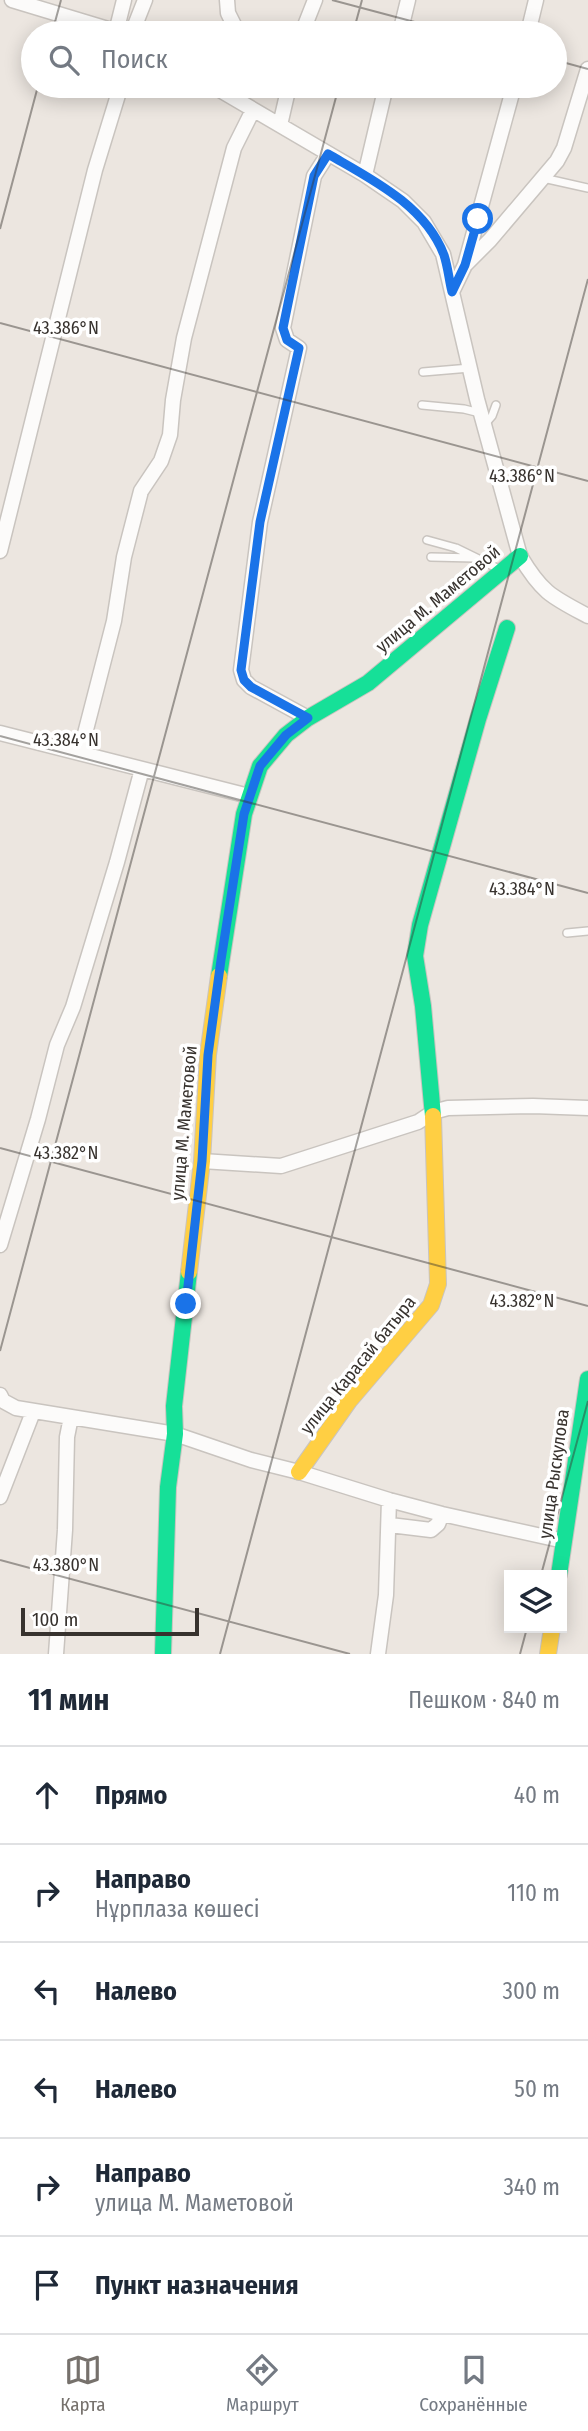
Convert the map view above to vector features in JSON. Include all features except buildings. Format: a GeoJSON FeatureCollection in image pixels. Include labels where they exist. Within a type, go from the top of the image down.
{"type":"FeatureCollection","features":[{"type":"Feature","properties":{"kind":"street"},"geometry":{"type":"LineString","coordinates":[[12,0],[82,21]]}},
{"type":"Feature","properties":{"kind":"street"},"geometry":{"type":"LineString","coordinates":[[120,21],[124,0]]}},
{"type":"Feature","properties":{"kind":"street"},"geometry":{"type":"LineString","coordinates":[[137,21],[145,0]]}},
{"type":"Feature","properties":{"kind":"street"},"geometry":{"type":"LineString","coordinates":[[227,0],[232,21]]}},
{"type":"Feature","properties":{"kind":"street"},"geometry":{"type":"LineString","coordinates":[[307,21],[315,0]]}},
{"type":"Feature","properties":{"kind":"street"},"geometry":{"type":"LineString","coordinates":[[403,21],[408,0]]}},
{"type":"Feature","properties":{"kind":"street"},"geometry":{"type":"LineString","coordinates":[[531,21],[536,0]]}},
{"type":"Feature","properties":{"kind":"street"},"geometry":{"type":"LineString","coordinates":[[465,265],[490,240],[557,161],[564,148],[588,69]]}},
{"type":"Feature","properties":{"kind":"street"},"geometry":{"type":"LineString","coordinates":[[0,551],[95,170],[117,98]]}},
{"type":"Feature","properties":{"kind":"street","name":"улица М. Маметовой"},"geometry":{"type":"LineString","coordinates":[[233,98],[365,175],[403,201],[424,222],[443,254],[520,556],[531,575],[548,595],[588,616]]}},
{"type":"Feature","properties":{"kind":"street"},"geometry":{"type":"LineString","coordinates":[[280,125],[286,98]]}},
{"type":"Feature","properties":{"kind":"street"},"geometry":{"type":"LineString","coordinates":[[365,175],[383,98]]}},
{"type":"Feature","properties":{"kind":"street"},"geometry":{"type":"LineString","coordinates":[[452,292],[465,265],[511,98]]}},
{"type":"Feature","properties":{"kind":"street"},"geometry":{"type":"LineString","coordinates":[[80,753],[114,621],[124,557],[141,491],[161,461],[170,435],[184,338],[234,148],[253,110]]}},
{"type":"Feature","properties":{"kind":"street"},"geometry":{"type":"LineString","coordinates":[[308,718],[251,687],[244,680],[241,670],[260,522],[299,348],[287,340],[283,328],[314,176],[328,154]]}},
{"type":"Feature","properties":{"kind":"street","name":"улица М. Маметовой"},"geometry":{"type":"LineString","coordinates":[[163,1654],[168,1487],[175,1434],[174,1406],[202,1161],[208,1055],[249,796],[260,766],[286,735],[308,718],[368,683],[520,556]]}},
{"type":"Feature","properties":{"kind":"street","name":"улица Карасай батыра"},"geometry":{"type":"LineString","coordinates":[[299,1472],[349,1401],[431,1305],[438,1284],[433,1111],[415,956],[423,912],[507,628]]}},
{"type":"Feature","properties":{"kind":"street"},"geometry":{"type":"LineString","coordinates":[[0,733],[249,796]]}},
{"type":"Feature","properties":{"kind":"street"},"geometry":{"type":"LineString","coordinates":[[0,1245],[35,1132],[57,1045],[73,1007],[117,862],[142,769]]}},
{"type":"Feature","properties":{"kind":"street"},"geometry":{"type":"LineString","coordinates":[[202,1161],[281,1166],[418,1122],[433,1111],[449,1108],[588,1108]]}},
{"type":"Feature","properties":{"kind":"street","name":"улица Рыскулова"},"geometry":{"type":"LineString","coordinates":[[560,1570],[588,1379]]}},
{"type":"Feature","properties":{"kind":"street"},"geometry":{"type":"LineString","coordinates":[[0,1395],[3,1401],[16,1408],[175,1434],[229,1453],[389,1500],[564,1541]]}},
{"type":"Feature","properties":{"kind":"street"},"geometry":{"type":"LineString","coordinates":[[0,1497],[33,1412]]}},
{"type":"Feature","properties":{"kind":"street"},"geometry":{"type":"LineString","coordinates":[[56,1654],[65,1530],[67,1437],[71,1417]]}},
{"type":"Feature","properties":{"kind":"street"},"geometry":{"type":"LineString","coordinates":[[378,1654],[386,1595],[389,1500]]}},
{"type":"Feature","properties":{"kind":"street"},"geometry":{"type":"LineString","coordinates":[[390,1525],[431,1530],[438,1524],[442,1514]]}},
{"type":"Feature","properties":{"kind":"street"},"geometry":{"type":"LineString","coordinates":[[548,1654],[551,1633]]}},
{"type":"Feature","properties":{"kind":"lane"},"geometry":{"type":"LineString","coordinates":[[542,178],[588,188]]}},
{"type":"Feature","properties":{"kind":"lane"},"geometry":{"type":"LineString","coordinates":[[423,372],[470,368]]}},
{"type":"Feature","properties":{"kind":"lane"},"geometry":{"type":"LineString","coordinates":[[422,405],[455,407],[483,419],[492,416],[496,405]]}},
{"type":"Feature","properties":{"kind":"lane"},"geometry":{"type":"LineString","coordinates":[[427,540],[456,548],[503,571]]}},
{"type":"Feature","properties":{"kind":"lane"},"geometry":{"type":"LineString","coordinates":[[431,557],[480,558]]}},
{"type":"Feature","properties":{"kind":"lane"},"geometry":{"type":"LineString","coordinates":[[567,933],[588,931]]}},
{"type":"Feature","properties":{"kind":"traffic: fast"},"geometry":{"type":"LineString","coordinates":[[219,976],[244,814],[260,766],[286,735],[308,718],[368,683],[520,556]]}},
{"type":"Feature","properties":{"kind":"traffic: fast"},"geometry":{"type":"LineString","coordinates":[[433,1116],[423,1006],[415,956],[420,925],[478,719],[507,628]]}},
{"type":"Feature","properties":{"kind":"traffic: fast"},"geometry":{"type":"LineString","coordinates":[[163,1654],[168,1487],[189,1272]]}},
{"type":"Feature","properties":{"kind":"traffic: fast"},"geometry":{"type":"LineString","coordinates":[[560,1570],[588,1379]]}},
{"type":"Feature","properties":{"kind":"traffic: slow"},"geometry":{"type":"LineString","coordinates":[[189,1272],[202,1161],[208,1055],[219,976]]}},
{"type":"Feature","properties":{"kind":"traffic: slow"},"geometry":{"type":"LineString","coordinates":[[299,1472],[349,1401],[431,1305],[438,1284],[433,1116]]}},
{"type":"Feature","properties":{"kind":"traffic: slow"},"geometry":{"type":"LineString","coordinates":[[548,1654],[551,1633]]}},
{"type":"Feature","properties":{"kind":"route"},"geometry":{"type":"LineString","coordinates":[[186,1304],[202,1161],[208,1055],[244,814],[260,766],[286,735],[308,718],[251,687],[244,680],[241,670],[260,522],[299,348],[287,340],[283,328],[314,176],[328,154],[403,201],[424,222],[443,254],[452,292],[465,265],[478,219]]}}]}
